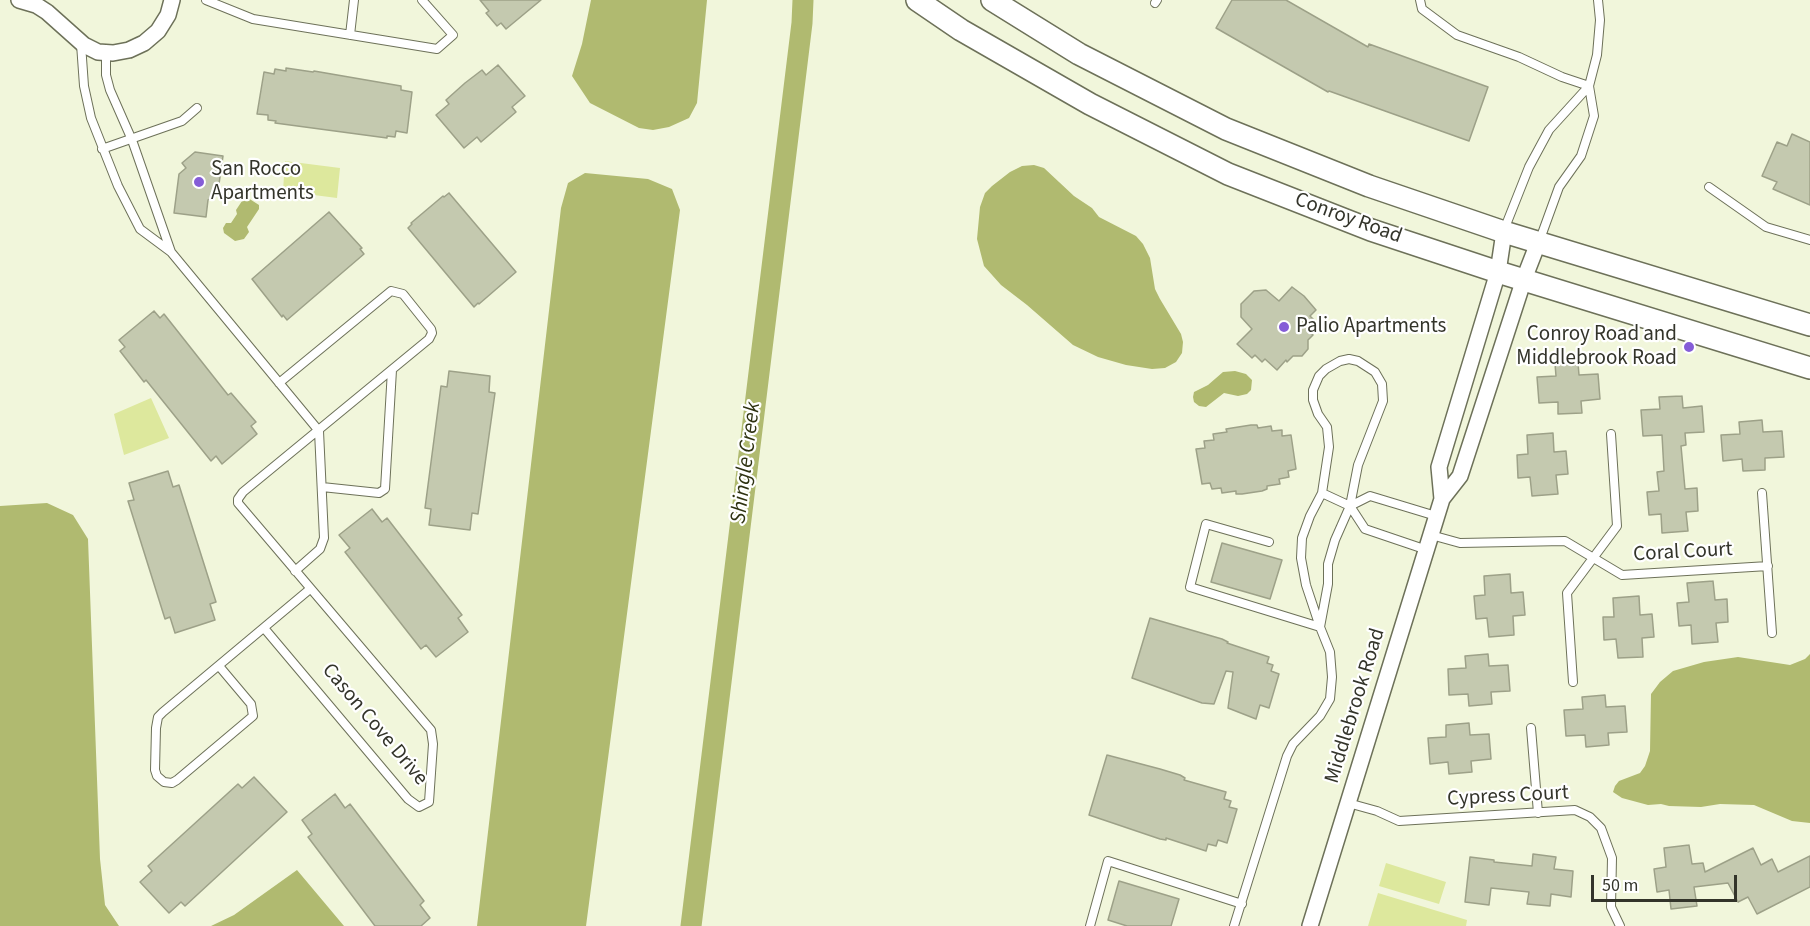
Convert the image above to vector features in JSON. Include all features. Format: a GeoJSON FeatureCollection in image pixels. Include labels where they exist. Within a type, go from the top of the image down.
{"type":"FeatureCollection","features":[{"type":"Feature","properties":{"kind":"main road","name":"Conroy Road"},"geometry":{"type":"LineString","coordinates":[[917,0],[961,30],[1090,104],[1228,174],[1371,230],[1498,272],[1810,368]]}},
{"type":"Feature","properties":{"kind":"main road","name":"Conroy Road"},"geometry":{"type":"LineString","coordinates":[[992,0],[1078,54],[1226,129],[1369,186],[1503,232],[1810,325]]}},
{"type":"Feature","properties":{"kind":"street"},"geometry":{"type":"LineString","coordinates":[[19,0],[36,5],[47,12],[81,42],[98,52],[129,50],[144,43],[159,32],[168,15],[172,0]]}},
{"type":"Feature","properties":{"kind":"street","name":"Middlebrook Road"},"geometry":{"type":"LineString","coordinates":[[1442,499],[1439,468],[1498,272],[1503,232]]}},
{"type":"Feature","properties":{"kind":"street","name":"Middlebrook Road"},"geometry":{"type":"LineString","coordinates":[[1310,926],[1436,516],[1442,499],[1460,476],[1524,279],[1538,243]]}},
{"type":"Feature","properties":{"kind":"lane"},"geometry":{"type":"LineString","coordinates":[[206,0],[253,19],[437,49],[453,35],[422,0]]}},
{"type":"Feature","properties":{"kind":"lane"},"geometry":{"type":"LineString","coordinates":[[350,35],[354,0]]}},
{"type":"Feature","properties":{"kind":"lane"},"geometry":{"type":"LineString","coordinates":[[1420,0],[1422,9],[1457,35],[1519,57],[1562,77],[1589,86]]}},
{"type":"Feature","properties":{"kind":"lane"},"geometry":{"type":"LineString","coordinates":[[1538,243],[1559,187],[1581,156],[1594,116],[1589,86],[1598,55],[1600,20],[1598,0]]}},
{"type":"Feature","properties":{"kind":"lane"},"geometry":{"type":"LineString","coordinates":[[81,42],[84,86],[91,118],[118,186],[140,229],[171,252],[319,431],[325,534],[323,542],[313,557],[295,572]]}},
{"type":"Feature","properties":{"kind":"lane"},"geometry":{"type":"LineString","coordinates":[[106,52],[106,75],[110,90],[132,140],[171,252]]}},
{"type":"Feature","properties":{"kind":"lane"},"geometry":{"type":"LineString","coordinates":[[1503,232],[1529,167],[1549,130],[1589,86]]}},
{"type":"Feature","properties":{"kind":"lane"},"geometry":{"type":"LineString","coordinates":[[102,149],[182,121],[197,108]]}},
{"type":"Feature","properties":{"kind":"lane"},"geometry":{"type":"LineString","coordinates":[[1709,187],[1766,227],[1810,240]]}},
{"type":"Feature","properties":{"kind":"lane","name":"Cason Cove Drive"},"geometry":{"type":"LineString","coordinates":[[264,628],[408,800],[419,807],[426,804],[429,800],[433,744],[431,730],[240,508],[238,499],[243,492],[429,339],[432,333],[430,326],[403,294],[395,291],[388,292],[279,383]]}},
{"type":"Feature","properties":{"kind":"lane"},"geometry":{"type":"LineString","coordinates":[[1234,926],[1287,756],[1293,744],[1320,716],[1330,699],[1332,664],[1330,652],[1320,627],[1306,585],[1301,558],[1302,538],[1322,493],[1329,436],[1327,427],[1318,414],[1313,400],[1313,390],[1319,376],[1326,369],[1340,361],[1358,361],[1369,367],[1379,377],[1382,384],[1383,401],[1358,465],[1350,506],[1335,540],[1328,564],[1328,584],[1320,627]]}},
{"type":"Feature","properties":{"kind":"lane"},"geometry":{"type":"LineString","coordinates":[[322,487],[379,493],[385,489],[392,370]]}},
{"type":"Feature","properties":{"kind":"lane"},"geometry":{"type":"LineString","coordinates":[[1573,682],[1567,593],[1617,526],[1611,434]]}},
{"type":"Feature","properties":{"kind":"lane"},"geometry":{"type":"LineString","coordinates":[[1322,493],[1350,506]]}},
{"type":"Feature","properties":{"kind":"lane"},"geometry":{"type":"LineString","coordinates":[[1762,493],[1772,633]]}},
{"type":"Feature","properties":{"kind":"lane"},"geometry":{"type":"LineString","coordinates":[[1350,506],[1370,496],[1436,516]]}},
{"type":"Feature","properties":{"kind":"lane","name":"Coral Court"},"geometry":{"type":"LineString","coordinates":[[1350,506],[1365,529],[1429,543],[1565,541],[1622,575],[1768,566]]}},
{"type":"Feature","properties":{"kind":"lane"},"geometry":{"type":"LineString","coordinates":[[1269,542],[1206,524],[1190,587],[1320,627]]}},
{"type":"Feature","properties":{"kind":"lane"},"geometry":{"type":"LineString","coordinates":[[219,666],[251,704],[253,716],[177,780],[172,783],[164,782],[155,770],[158,717],[310,589]]}},
{"type":"Feature","properties":{"kind":"lane"},"geometry":{"type":"LineString","coordinates":[[1531,729],[1538,813]]}},
{"type":"Feature","properties":{"kind":"lane","name":"Cypress Court"},"geometry":{"type":"LineString","coordinates":[[1348,803],[1377,811],[1399,821],[1575,810],[1590,817],[1600,828],[1612,858],[1611,907],[1620,926]]}},
{"type":"Feature","properties":{"kind":"lane"},"geometry":{"type":"LineString","coordinates":[[1090,926],[1108,861],[1242,904]]}},
{"type":"Feature","properties":{"kind":"shaded area"},"geometry":{"type":"Polygon","coordinates":[[[591,0],[707,0],[697,103],[689,118],[669,127],[653,130],[639,128],[590,103],[572,76],[582,44],[591,0]]]}},
{"type":"Feature","properties":{"kind":"shaded area"},"geometry":{"type":"Polygon","coordinates":[[[285,161],[340,168],[337,198],[283,191],[285,161]]]}},
{"type":"Feature","properties":{"kind":"shaded area"},"geometry":{"type":"Polygon","coordinates":[[[1034,165],[1044,168],[1074,196],[1092,208],[1099,217],[1136,236],[1143,244],[1150,258],[1155,289],[1181,334],[1182,353],[1176,362],[1165,368],[1152,369],[1126,365],[1098,357],[1073,345],[1001,285],[984,266],[977,239],[980,207],[985,193],[1010,172],[1022,166],[1034,165]]]}},
{"type":"Feature","properties":{"kind":"shaded area"},"geometry":{"type":"Polygon","coordinates":[[[585,173],[648,179],[672,189],[680,210],[586,926],[477,926],[561,208],[568,183],[585,173]]]}},
{"type":"Feature","properties":{"kind":"shaded area"},"geometry":{"type":"Polygon","coordinates":[[[244,198],[259,205],[259,209],[247,227],[249,232],[244,239],[235,241],[224,233],[223,228],[226,223],[231,223],[244,198]]]}},
{"type":"Feature","properties":{"kind":"shaded area"},"geometry":{"type":"Polygon","coordinates":[[[1235,371],[1246,374],[1252,380],[1251,390],[1247,394],[1238,396],[1224,393],[1206,407],[1194,402],[1194,392],[1208,385],[1223,372],[1235,371]]]}},
{"type":"Feature","properties":{"kind":"shaded area"},"geometry":{"type":"Polygon","coordinates":[[[151,398],[169,438],[124,455],[114,414],[151,398]]]}},
{"type":"Feature","properties":{"kind":"shaded area"},"geometry":{"type":"Polygon","coordinates":[[[47,503],[73,515],[88,539],[100,859],[105,905],[119,926],[0,926],[0,506],[47,503]]]}},
{"type":"Feature","properties":{"kind":"shaded area"},"geometry":{"type":"Polygon","coordinates":[[[1810,654],[1810,823],[1792,821],[1754,805],[1720,804],[1701,807],[1648,805],[1622,798],[1613,792],[1619,781],[1640,773],[1645,766],[1650,751],[1651,694],[1673,671],[1704,662],[1738,657],[1790,665],[1805,659],[1810,654]]]}},
{"type":"Feature","properties":{"kind":"shaded area"},"geometry":{"type":"Polygon","coordinates":[[[1386,863],[1446,882],[1439,904],[1379,886],[1386,863]]]}},
{"type":"Feature","properties":{"kind":"shaded area"},"geometry":{"type":"Polygon","coordinates":[[[297,870],[344,926],[211,926],[234,915],[297,870]]]}},
{"type":"Feature","properties":{"kind":"shaded area"},"geometry":{"type":"Polygon","coordinates":[[[1378,893],[1467,920],[1466,926],[1368,926],[1378,893]]]}},
{"type":"Feature","properties":{"kind":"building"},"geometry":{"type":"Polygon","coordinates":[[[480,0],[541,0],[506,29],[501,23],[497,26],[486,13],[489,11],[480,0]]]}},
{"type":"Feature","properties":{"kind":"building"},"geometry":{"type":"Polygon","coordinates":[[[1232,0],[1286,0],[1368,47],[1369,44],[1488,87],[1469,141],[1328,92],[1216,28],[1232,0]]]}},
{"type":"Feature","properties":{"kind":"building"},"geometry":{"type":"Polygon","coordinates":[[[498,65],[525,96],[512,107],[516,112],[481,142],[477,137],[464,148],[436,115],[449,104],[446,100],[465,83],[482,70],[486,75],[498,65]]]}},
{"type":"Feature","properties":{"kind":"building"},"geometry":{"type":"Polygon","coordinates":[[[286,68],[401,86],[401,90],[412,92],[407,133],[396,131],[395,137],[387,136],[387,138],[275,123],[276,121],[268,120],[268,115],[257,114],[264,72],[274,74],[275,69],[286,71],[286,68]]]}},
{"type":"Feature","properties":{"kind":"building"},"geometry":{"type":"Polygon","coordinates":[[[1792,134],[1810,142],[1810,205],[1773,189],[1777,182],[1762,176],[1777,142],[1787,146],[1792,134]]]}},
{"type":"Feature","properties":{"kind":"building","name":"San Rocco Apartments"},"geometry":{"type":"Polygon","coordinates":[[[195,152],[223,156],[218,191],[208,200],[206,217],[174,213],[179,174],[186,168],[182,163],[195,152]]]}},
{"type":"Feature","properties":{"kind":"building"},"geometry":{"type":"Polygon","coordinates":[[[449,193],[516,272],[474,307],[408,228],[411,223],[449,193]]]}},
{"type":"Feature","properties":{"kind":"building"},"geometry":{"type":"Polygon","coordinates":[[[329,212],[362,248],[360,249],[364,254],[287,320],[283,315],[282,317],[252,279],[329,212]]]}},
{"type":"Feature","properties":{"kind":"building","name":"Palio Apartments"},"geometry":{"type":"Polygon","coordinates":[[[1292,287],[1304,296],[1316,310],[1310,316],[1320,326],[1311,334],[1313,335],[1308,340],[1308,349],[1302,356],[1293,356],[1277,370],[1265,359],[1262,362],[1255,355],[1252,358],[1237,344],[1252,329],[1241,317],[1241,304],[1254,291],[1266,290],[1279,301],[1292,287]]]}},
{"type":"Feature","properties":{"kind":"building"},"geometry":{"type":"Polygon","coordinates":[[[154,311],[160,318],[164,314],[228,395],[231,393],[256,422],[251,426],[257,434],[222,464],[216,456],[211,461],[120,351],[125,347],[119,340],[154,311]]]}},
{"type":"Feature","properties":{"kind":"building"},"geometry":{"type":"Polygon","coordinates":[[[1578,363],[1579,375],[1598,374],[1600,399],[1581,401],[1582,413],[1558,414],[1558,402],[1539,403],[1537,377],[1556,376],[1555,364],[1578,363]]]}},
{"type":"Feature","properties":{"kind":"building"},"geometry":{"type":"Polygon","coordinates":[[[449,371],[490,376],[489,392],[495,393],[478,514],[472,513],[470,530],[429,525],[431,509],[425,508],[441,386],[447,387],[449,371]]]}},
{"type":"Feature","properties":{"kind":"building"},"geometry":{"type":"Polygon","coordinates":[[[1682,396],[1683,408],[1702,406],[1704,432],[1685,433],[1686,445],[1681,446],[1685,489],[1697,488],[1698,511],[1686,512],[1688,531],[1662,533],[1661,514],[1649,515],[1647,492],[1659,491],[1657,472],[1664,471],[1662,435],[1643,436],[1641,410],[1660,409],[1659,397],[1682,396]]]}},
{"type":"Feature","properties":{"kind":"building"},"geometry":{"type":"Polygon","coordinates":[[[1762,420],[1763,432],[1782,431],[1784,457],[1765,458],[1765,470],[1743,471],[1742,459],[1723,461],[1721,435],[1740,434],[1739,422],[1762,420]]]}},
{"type":"Feature","properties":{"kind":"building"},"geometry":{"type":"Polygon","coordinates":[[[1257,425],[1258,428],[1271,426],[1272,431],[1282,430],[1282,436],[1291,435],[1296,469],[1288,471],[1289,477],[1279,479],[1280,484],[1267,486],[1267,489],[1262,491],[1242,494],[1236,494],[1236,491],[1222,493],[1221,488],[1212,489],[1210,483],[1202,484],[1196,449],[1205,448],[1204,441],[1214,440],[1213,434],[1227,432],[1226,429],[1257,425]]]}},
{"type":"Feature","properties":{"kind":"building"},"geometry":{"type":"Polygon","coordinates":[[[1553,433],[1554,452],[1566,451],[1568,474],[1556,475],[1558,494],[1532,496],[1530,477],[1518,478],[1517,455],[1528,454],[1527,435],[1553,433]]]}},
{"type":"Feature","properties":{"kind":"building"},"geometry":{"type":"Polygon","coordinates":[[[168,471],[173,487],[179,485],[216,602],[210,604],[215,620],[175,633],[170,617],[165,619],[128,501],[134,500],[129,483],[168,471]]]}},
{"type":"Feature","properties":{"kind":"building"},"geometry":{"type":"Polygon","coordinates":[[[372,509],[382,522],[387,518],[462,615],[458,618],[468,632],[436,657],[426,645],[421,649],[345,552],[350,548],[339,535],[372,509]]]}},
{"type":"Feature","properties":{"kind":"building"},"geometry":{"type":"Polygon","coordinates":[[[1222,543],[1282,560],[1270,599],[1211,582],[1222,543]]]}},
{"type":"Feature","properties":{"kind":"building"},"geometry":{"type":"Polygon","coordinates":[[[1510,574],[1511,593],[1523,592],[1525,615],[1513,616],[1514,635],[1489,637],[1487,618],[1476,619],[1474,596],[1485,595],[1484,576],[1510,574]]]}},
{"type":"Feature","properties":{"kind":"building"},"geometry":{"type":"Polygon","coordinates":[[[1713,581],[1715,600],[1727,599],[1728,622],[1716,623],[1718,642],[1692,644],[1691,625],[1679,626],[1677,603],[1689,602],[1687,583],[1713,581]]]}},
{"type":"Feature","properties":{"kind":"building"},"geometry":{"type":"Polygon","coordinates":[[[1639,596],[1640,615],[1652,614],[1654,637],[1642,638],[1643,657],[1618,658],[1616,639],[1604,640],[1603,617],[1614,617],[1613,598],[1639,596]]]}},
{"type":"Feature","properties":{"kind":"building"},"geometry":{"type":"Polygon","coordinates":[[[1150,618],[1222,639],[1227,643],[1269,657],[1267,663],[1273,665],[1271,671],[1279,674],[1269,708],[1260,705],[1256,719],[1228,708],[1233,672],[1226,671],[1214,704],[1202,703],[1132,678],[1150,618]]]}},
{"type":"Feature","properties":{"kind":"building"},"geometry":{"type":"Polygon","coordinates":[[[1488,654],[1489,666],[1508,665],[1510,691],[1491,692],[1492,704],[1469,706],[1468,694],[1449,695],[1448,669],[1466,668],[1465,656],[1488,654]]]}},
{"type":"Feature","properties":{"kind":"building"},"geometry":{"type":"Polygon","coordinates":[[[1605,695],[1606,707],[1625,706],[1627,732],[1608,733],[1609,745],[1586,747],[1585,735],[1566,736],[1564,710],[1583,709],[1582,697],[1605,695]]]}},
{"type":"Feature","properties":{"kind":"building"},"geometry":{"type":"Polygon","coordinates":[[[1469,723],[1470,735],[1489,734],[1491,759],[1471,761],[1472,772],[1449,774],[1448,762],[1430,764],[1428,738],[1446,737],[1446,725],[1469,723]]]}},
{"type":"Feature","properties":{"kind":"building"},"geometry":{"type":"Polygon","coordinates":[[[1107,755],[1180,775],[1185,778],[1184,780],[1226,792],[1224,799],[1231,801],[1229,807],[1237,809],[1227,843],[1218,840],[1216,846],[1208,844],[1206,851],[1166,838],[1166,840],[1160,839],[1089,815],[1107,755]]]}},
{"type":"Feature","properties":{"kind":"building"},"geometry":{"type":"Polygon","coordinates":[[[254,777],[287,812],[185,906],[181,902],[169,913],[140,882],[152,871],[148,866],[238,784],[242,788],[254,777]]]}},
{"type":"Feature","properties":{"kind":"building"},"geometry":{"type":"Polygon","coordinates":[[[335,794],[345,808],[350,804],[424,901],[420,905],[430,918],[421,926],[375,926],[308,837],[312,834],[302,820],[335,794]]]}},
{"type":"Feature","properties":{"kind":"building"},"geometry":{"type":"Polygon","coordinates":[[[1689,845],[1692,864],[1703,863],[1705,872],[1753,848],[1761,865],[1772,859],[1778,872],[1810,856],[1810,887],[1757,914],[1748,897],[1738,902],[1728,883],[1694,887],[1697,906],[1671,909],[1669,890],[1657,892],[1654,869],[1666,867],[1664,848],[1689,845]]]}},
{"type":"Feature","properties":{"kind":"building"},"geometry":{"type":"Polygon","coordinates":[[[1533,854],[1556,857],[1554,869],[1573,871],[1571,897],[1551,894],[1550,906],[1527,904],[1529,892],[1491,888],[1489,905],[1465,902],[1470,857],[1532,866],[1533,854]]]}},
{"type":"Feature","properties":{"kind":"building"},"geometry":{"type":"Polygon","coordinates":[[[1119,881],[1179,899],[1171,926],[1127,926],[1108,920],[1119,881]]]}},
{"type":"Feature","properties":{"kind":"waterway","name":"Shingle Creek"},"geometry":{"type":"LineString","coordinates":[[691,926],[803,0]]}},
{"type":"Feature","properties":{"kind":"place","name":"San Rocco Apartments"},"geometry":{"type":"Point","coordinates":[199,182]}},
{"type":"Feature","properties":{"kind":"place","name":"Palio Apartments"},"geometry":{"type":"Point","coordinates":[1284,327]}},
{"type":"Feature","properties":{"kind":"place","name":"Conroy Road and Middlebrook Road"},"geometry":{"type":"Point","coordinates":[1689,347]}}]}
